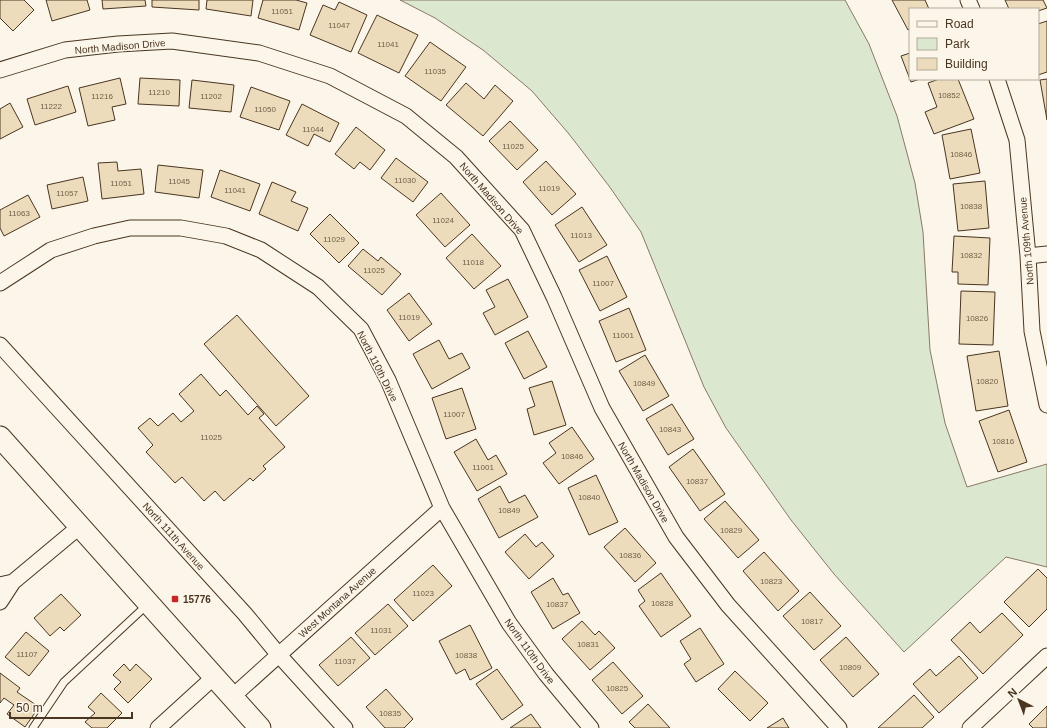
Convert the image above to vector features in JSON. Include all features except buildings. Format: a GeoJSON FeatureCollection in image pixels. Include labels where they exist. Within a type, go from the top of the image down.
{"type":"FeatureCollection","features":[{"type":"Feature","properties":{"kind":"street","name":"North Madison Drive"},"geometry":{"type":"LineString","coordinates":[[0,70],[65,50],[118,44],[172,41],[259,53],[330,76],[406,116],[456,157],[522,230],[554,297],[602,408],[676,538],[728,605],[839,728]]}},
{"type":"Feature","properties":{"kind":"street","name":"North 109th Avenue"},"geometry":{"type":"LineString","coordinates":[[997,80],[1017,140],[1028,256],[1032,331],[1047,405]]}},
{"type":"Feature","properties":{"kind":"street","name":"North 110th Drive"},"geometry":{"type":"LineString","coordinates":[[0,283],[51,250],[94,236],[130,228],[181,228],[226,236],[261,250],[318,287],[361,329],[388,380],[442,508],[509,623],[546,674],[591,728]]}},
{"type":"Feature","properties":{"kind":"street"},"geometry":{"type":"LineString","coordinates":[[1028,256],[1047,254]]}},
{"type":"Feature","properties":{"kind":"street","name":"North 111th Avenue"},"geometry":{"type":"LineString","coordinates":[[0,345],[245,614],[278,654],[345,728]]}},
{"type":"Feature","properties":{"kind":"street"},"geometry":{"type":"LineString","coordinates":[[2,443],[260,728]]}},
{"type":"Feature","properties":{"kind":"street","name":"West Montana Avenue"},"geometry":{"type":"LineString","coordinates":[[232,697],[442,508]]}},
{"type":"Feature","properties":{"kind":"street"},"geometry":{"type":"LineString","coordinates":[[0,602],[6,583],[79,527]]}},
{"type":"Feature","properties":{"kind":"street"},"geometry":{"type":"LineString","coordinates":[[970,728],[1047,656]]}},
{"type":"Feature","properties":{"kind":"street"},"geometry":{"type":"LineString","coordinates":[[158,728],[214,677]]}},
{"type":"Feature","properties":{"kind":"lane"},"geometry":{"type":"LineString","coordinates":[[33,728],[64,682],[148,603]]}},
{"type":"Feature","properties":{"kind":"green space"},"geometry":{"type":"Polygon","coordinates":[[[400,0],[845,0],[869,44],[897,116],[915,183],[923,232],[930,350],[945,423],[967,487],[1047,464],[1047,567],[1006,557],[904,652],[834,574],[791,520],[726,428],[704,387],[641,232],[609,186],[569,134],[532,91],[483,50],[435,18],[400,0]]]}},
{"type":"Feature","properties":{"kind":"place","name":"15776"},"geometry":{"type":"Point","coordinates":[175,599]}}]}
